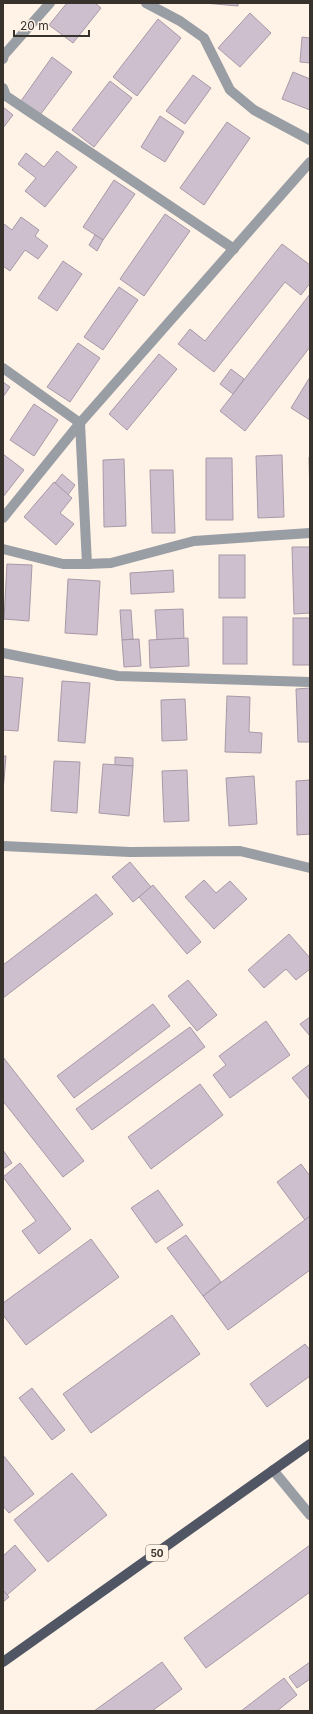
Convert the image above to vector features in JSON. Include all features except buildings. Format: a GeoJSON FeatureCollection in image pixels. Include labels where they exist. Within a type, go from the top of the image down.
{"type":"FeatureCollection","features":[{"type":"Feature","properties":{"kind":"main road","name":"50"},"geometry":{"type":"LineString","coordinates":[[3,1662],[310,1444]]}},
{"type":"Feature","properties":{"kind":"street"},"geometry":{"type":"LineString","coordinates":[[3,59],[4,55],[50,3]]}},
{"type":"Feature","properties":{"kind":"street"},"geometry":{"type":"LineString","coordinates":[[146,3],[180,21],[204,38],[230,90],[254,110],[310,140]]}},
{"type":"Feature","properties":{"kind":"street"},"geometry":{"type":"LineString","coordinates":[[3,88],[6,96],[234,250]]}},
{"type":"Feature","properties":{"kind":"street"},"geometry":{"type":"LineString","coordinates":[[3,518],[80,422],[234,250],[310,162]]}},
{"type":"Feature","properties":{"kind":"street"},"geometry":{"type":"LineString","coordinates":[[3,368],[80,422]]}},
{"type":"Feature","properties":{"kind":"street"},"geometry":{"type":"LineString","coordinates":[[80,422],[87,564]]}},
{"type":"Feature","properties":{"kind":"street"},"geometry":{"type":"LineString","coordinates":[[3,549],[63,564],[110,563],[194,541],[310,533]]}},
{"type":"Feature","properties":{"kind":"street"},"geometry":{"type":"LineString","coordinates":[[3,653],[118,676],[310,682]]}},
{"type":"Feature","properties":{"kind":"street"},"geometry":{"type":"LineString","coordinates":[[3,846],[130,852],[240,851],[310,868]]}},
{"type":"Feature","properties":{"kind":"street"},"geometry":{"type":"LineString","coordinates":[[273,1470],[310,1515]]}}]}
